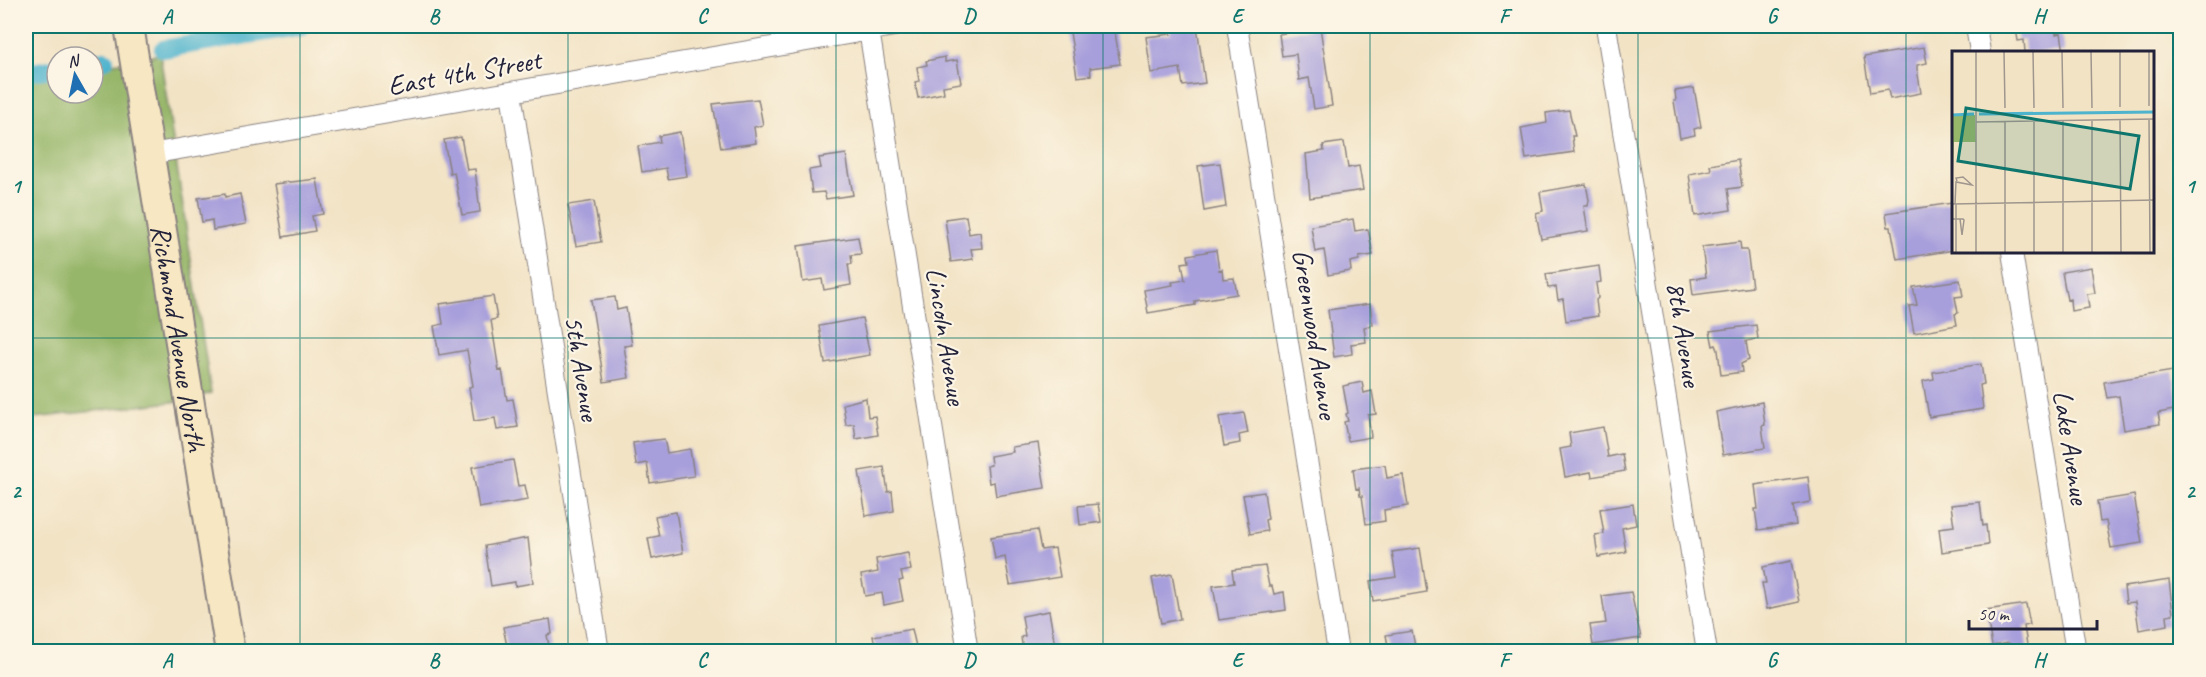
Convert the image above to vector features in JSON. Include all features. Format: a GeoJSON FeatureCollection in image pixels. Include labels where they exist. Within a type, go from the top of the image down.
{"type":"FeatureCollection","features":[{"type":"Feature","properties":{"kind":"street","name":"Richmond Avenue North"},"geometry":{"type":"LineString","coordinates":[[129,26],[230,651]]}},
{"type":"Feature","properties":{"kind":"street","name":"East 4th Street"},"geometry":{"type":"LineString","coordinates":[[150,154],[894,26]]}},
{"type":"Feature","properties":{"kind":"street","name":"Greenwood Avenue"},"geometry":{"type":"LineString","coordinates":[[1238,26],[1338,651]]}},
{"type":"Feature","properties":{"kind":"street","name":"8th Avenue"},"geometry":{"type":"LineString","coordinates":[[1606,26],[1707,651]]}},
{"type":"Feature","properties":{"kind":"street"},"geometry":{"type":"LineString","coordinates":[[1976,26],[1980,51]]}},
{"type":"Feature","properties":{"kind":"street","name":"Lincoln Avenue"},"geometry":{"type":"LineString","coordinates":[[869,30],[968,651]]}},
{"type":"Feature","properties":{"kind":"street","name":"5th Avenue"},"geometry":{"type":"LineString","coordinates":[[511,93],[599,651]]}},
{"type":"Feature","properties":{"kind":"street","name":"Lake Avenue"},"geometry":{"type":"LineString","coordinates":[[2012,254],[2076,651]]}},
{"type":"Feature","properties":{"kind":"green space"},"geometry":{"type":"Polygon","coordinates":[[[160,54],[211,393],[198,397],[143,58],[160,54]]]}},
{"type":"Feature","properties":{"kind":"green space"},"geometry":{"type":"Polygon","coordinates":[[[126,61],[180,401],[26,419],[26,77],[45,74],[45,105],[105,105],[105,64],[126,61]]]}},
{"type":"Feature","properties":{"kind":"building"},"geometry":{"type":"Polygon","coordinates":[[[1114,26],[1120,64],[1090,68],[1091,75],[1077,77],[1070,32],[1114,26]]]}},
{"type":"Feature","properties":{"kind":"building"},"geometry":{"type":"Polygon","coordinates":[[[1197,26],[1205,83],[1183,86],[1180,68],[1151,73],[1146,37],[1171,34],[1170,27],[1197,26]]]}},
{"type":"Feature","properties":{"kind":"building"},"geometry":{"type":"Polygon","coordinates":[[[2055,26],[2056,34],[2061,33],[2064,51],[2025,51],[2024,40],[2018,41],[2016,28],[2055,26]]]}},
{"type":"Feature","properties":{"kind":"building"},"geometry":{"type":"Polygon","coordinates":[[[1320,27],[1332,106],[1314,109],[1309,78],[1299,80],[1296,54],[1282,56],[1279,34],[1320,27]]]}},
{"type":"Feature","properties":{"kind":"building"},"geometry":{"type":"Polygon","coordinates":[[[1924,47],[1927,63],[1917,65],[1921,93],[1890,99],[1888,90],[1870,93],[1864,57],[1924,47]]]}},
{"type":"Feature","properties":{"kind":"building"},"geometry":{"type":"Polygon","coordinates":[[[945,57],[945,62],[957,60],[961,83],[943,86],[944,93],[918,98],[915,82],[919,81],[917,67],[927,65],[926,61],[945,57]]]}},
{"type":"Feature","properties":{"kind":"building"},"geometry":{"type":"Polygon","coordinates":[[[1694,88],[1701,127],[1694,129],[1695,135],[1680,138],[1674,101],[1676,101],[1675,91],[1694,88]]]}},
{"type":"Feature","properties":{"kind":"building"},"geometry":{"type":"Polygon","coordinates":[[[758,99],[763,125],[754,127],[756,143],[721,148],[713,104],[758,99]]]}},
{"type":"Feature","properties":{"kind":"building"},"geometry":{"type":"Polygon","coordinates":[[[1569,110],[1575,136],[1572,136],[1574,152],[1526,159],[1521,128],[1547,123],[1546,113],[1569,110]]]}},
{"type":"Feature","properties":{"kind":"building"},"geometry":{"type":"Polygon","coordinates":[[[680,132],[687,176],[668,179],[666,168],[642,172],[638,146],[660,142],[659,136],[680,132]]]}},
{"type":"Feature","properties":{"kind":"building"},"geometry":{"type":"Polygon","coordinates":[[[461,137],[467,170],[475,169],[480,212],[462,215],[454,172],[450,173],[444,140],[461,137]]]}},
{"type":"Feature","properties":{"kind":"building"},"geometry":{"type":"Polygon","coordinates":[[[1344,142],[1348,168],[1359,166],[1363,190],[1310,198],[1306,154],[1324,151],[1323,145],[1344,142]]]}},
{"type":"Feature","properties":{"kind":"building"},"geometry":{"type":"Polygon","coordinates":[[[846,154],[853,195],[826,199],[824,192],[812,193],[809,170],[821,168],[819,158],[846,154]]]}},
{"type":"Feature","properties":{"kind":"building"},"geometry":{"type":"Polygon","coordinates":[[[1738,160],[1742,187],[1728,189],[1731,210],[1695,216],[1689,174],[1711,170],[1710,165],[1738,160]]]}},
{"type":"Feature","properties":{"kind":"building"},"geometry":{"type":"Polygon","coordinates":[[[1220,163],[1226,207],[1204,211],[1198,166],[1220,163]]]}},
{"type":"Feature","properties":{"kind":"building"},"geometry":{"type":"Polygon","coordinates":[[[317,179],[323,214],[312,216],[315,231],[283,237],[274,184],[317,179]]]}},
{"type":"Feature","properties":{"kind":"building"},"geometry":{"type":"Polygon","coordinates":[[[1586,184],[1589,200],[1588,206],[1584,206],[1588,231],[1541,239],[1536,213],[1543,211],[1540,192],[1586,184]]]}},
{"type":"Feature","properties":{"kind":"building"},"geometry":{"type":"Polygon","coordinates":[[[225,194],[225,197],[240,194],[246,224],[213,230],[212,220],[202,222],[198,198],[225,194]]]}},
{"type":"Feature","properties":{"kind":"building"},"geometry":{"type":"Polygon","coordinates":[[[594,201],[601,242],[576,246],[568,205],[594,201]]]}},
{"type":"Feature","properties":{"kind":"building"},"geometry":{"type":"Polygon","coordinates":[[[1952,203],[1952,250],[1897,259],[1886,213],[1952,203]]]}},
{"type":"Feature","properties":{"kind":"building"},"geometry":{"type":"Polygon","coordinates":[[[966,216],[969,234],[980,232],[982,248],[971,249],[973,259],[951,262],[945,219],[966,216]]]}},
{"type":"Feature","properties":{"kind":"building"},"geometry":{"type":"Polygon","coordinates":[[[1353,219],[1355,231],[1368,229],[1373,255],[1359,257],[1359,260],[1350,262],[1351,271],[1328,275],[1324,250],[1315,252],[1311,226],[1353,219]]]}},
{"type":"Feature","properties":{"kind":"building"},"geometry":{"type":"Polygon","coordinates":[[[858,237],[861,254],[851,255],[852,264],[848,264],[851,285],[824,290],[822,279],[803,282],[798,246],[858,237]]]}},
{"type":"Feature","properties":{"kind":"building"},"geometry":{"type":"Polygon","coordinates":[[[1740,242],[1741,250],[1747,250],[1752,287],[1693,295],[1691,279],[1706,277],[1702,247],[1740,242]]]}},
{"type":"Feature","properties":{"kind":"building"},"geometry":{"type":"Polygon","coordinates":[[[1216,250],[1223,279],[1234,278],[1237,294],[1195,301],[1195,305],[1148,313],[1144,290],[1173,285],[1172,282],[1185,280],[1182,263],[1189,262],[1188,255],[1216,250]]]}},
{"type":"Feature","properties":{"kind":"building"},"geometry":{"type":"Polygon","coordinates":[[[1599,266],[1601,282],[1596,283],[1598,316],[1566,321],[1563,299],[1558,300],[1556,287],[1548,288],[1546,274],[1599,266]]]}},
{"type":"Feature","properties":{"kind":"building"},"geometry":{"type":"Polygon","coordinates":[[[2091,267],[2095,293],[2087,294],[2089,308],[2071,311],[2062,272],[2091,267]]]}},
{"type":"Feature","properties":{"kind":"building"},"geometry":{"type":"Polygon","coordinates":[[[1960,280],[1963,296],[1955,297],[1958,313],[1955,314],[1957,325],[1914,333],[1909,306],[1917,305],[1913,287],[1960,280]]]}},
{"type":"Feature","properties":{"kind":"building"},"geometry":{"type":"Polygon","coordinates":[[[493,296],[497,319],[491,320],[499,371],[502,370],[507,400],[513,399],[518,427],[497,430],[495,418],[474,421],[469,387],[473,386],[467,350],[439,355],[434,326],[443,324],[440,304],[493,296]]]}},
{"type":"Feature","properties":{"kind":"building"},"geometry":{"type":"Polygon","coordinates":[[[615,297],[617,310],[626,308],[632,345],[624,346],[629,378],[604,382],[591,300],[615,297]]]}},
{"type":"Feature","properties":{"kind":"building"},"geometry":{"type":"Polygon","coordinates":[[[1370,304],[1373,325],[1364,327],[1366,342],[1351,344],[1352,354],[1334,357],[1328,310],[1370,304]]]}},
{"type":"Feature","properties":{"kind":"building"},"geometry":{"type":"Polygon","coordinates":[[[862,318],[870,355],[825,363],[819,326],[862,318]]]}},
{"type":"Feature","properties":{"kind":"building"},"geometry":{"type":"Polygon","coordinates":[[[1756,325],[1758,339],[1746,341],[1749,360],[1741,364],[1742,372],[1721,375],[1718,350],[1716,345],[1713,346],[1710,331],[1756,325]]]}},
{"type":"Feature","properties":{"kind":"building"},"geometry":{"type":"Polygon","coordinates":[[[1981,364],[1984,384],[1980,385],[1983,409],[1929,417],[1923,381],[1934,379],[1933,372],[1981,364]]]}},
{"type":"Feature","properties":{"kind":"building"},"geometry":{"type":"Polygon","coordinates":[[[2173,371],[2179,409],[2158,413],[2160,424],[2124,430],[2119,396],[2107,398],[2104,382],[2173,371]]]}},
{"type":"Feature","properties":{"kind":"building"},"geometry":{"type":"Polygon","coordinates":[[[1362,382],[1364,393],[1372,391],[1376,414],[1368,415],[1371,437],[1348,441],[1344,422],[1348,421],[1346,414],[1348,413],[1343,386],[1362,382]]]}},
{"type":"Feature","properties":{"kind":"building"},"geometry":{"type":"Polygon","coordinates":[[[866,398],[868,417],[875,416],[878,435],[856,439],[854,424],[846,425],[843,404],[866,398]]]}},
{"type":"Feature","properties":{"kind":"building"},"geometry":{"type":"Polygon","coordinates":[[[1762,402],[1765,448],[1723,455],[1716,412],[1762,402]]]}},
{"type":"Feature","properties":{"kind":"building"},"geometry":{"type":"Polygon","coordinates":[[[1244,413],[1248,433],[1239,435],[1240,443],[1224,446],[1219,417],[1244,413]]]}},
{"type":"Feature","properties":{"kind":"building"},"geometry":{"type":"Polygon","coordinates":[[[1603,427],[1608,457],[1622,454],[1625,471],[1592,477],[1591,472],[1565,477],[1560,449],[1571,447],[1569,433],[1603,427]]]}},
{"type":"Feature","properties":{"kind":"building"},"geometry":{"type":"Polygon","coordinates":[[[664,439],[667,453],[690,449],[694,476],[650,483],[647,463],[636,465],[633,443],[664,439]]]}},
{"type":"Feature","properties":{"kind":"building"},"geometry":{"type":"Polygon","coordinates":[[[1038,443],[1045,488],[996,496],[994,482],[989,483],[987,466],[991,465],[990,456],[1013,452],[1012,447],[1038,443]]]}},
{"type":"Feature","properties":{"kind":"building"},"geometry":{"type":"Polygon","coordinates":[[[513,460],[518,486],[525,485],[528,500],[479,508],[472,467],[513,460]]]}},
{"type":"Feature","properties":{"kind":"building"},"geometry":{"type":"Polygon","coordinates":[[[1385,465],[1387,478],[1403,475],[1408,506],[1384,510],[1385,521],[1366,524],[1362,496],[1360,496],[1359,488],[1356,489],[1353,469],[1385,465]]]}},
{"type":"Feature","properties":{"kind":"building"},"geometry":{"type":"Polygon","coordinates":[[[884,467],[888,492],[892,491],[894,511],[866,516],[859,471],[884,467]]]}},
{"type":"Feature","properties":{"kind":"building"},"geometry":{"type":"Polygon","coordinates":[[[1808,477],[1811,502],[1793,505],[1796,525],[1758,530],[1755,485],[1808,477]]]}},
{"type":"Feature","properties":{"kind":"building"},"geometry":{"type":"Polygon","coordinates":[[[1264,492],[1268,519],[1265,520],[1267,531],[1250,534],[1243,495],[1264,492]]]}},
{"type":"Feature","properties":{"kind":"building"},"geometry":{"type":"Polygon","coordinates":[[[2134,495],[2142,543],[2111,548],[2106,521],[2100,522],[2097,501],[2134,495]]]}},
{"type":"Feature","properties":{"kind":"building"},"geometry":{"type":"Polygon","coordinates":[[[1980,502],[1988,545],[1942,552],[1939,528],[1954,526],[1951,505],[1980,502]]]}},
{"type":"Feature","properties":{"kind":"building"},"geometry":{"type":"Polygon","coordinates":[[[1098,504],[1101,522],[1080,525],[1078,506],[1098,504]]]}},
{"type":"Feature","properties":{"kind":"building"},"geometry":{"type":"Polygon","coordinates":[[[1633,504],[1636,525],[1622,528],[1626,552],[1598,557],[1595,535],[1604,534],[1600,509],[1633,504]]]}},
{"type":"Feature","properties":{"kind":"building"},"geometry":{"type":"Polygon","coordinates":[[[676,512],[683,553],[652,559],[648,538],[659,536],[655,516],[676,512]]]}},
{"type":"Feature","properties":{"kind":"building"},"geometry":{"type":"Polygon","coordinates":[[[1037,530],[1041,550],[1055,548],[1060,577],[1010,585],[1005,557],[995,559],[991,537],[1037,530]]]}},
{"type":"Feature","properties":{"kind":"building"},"geometry":{"type":"Polygon","coordinates":[[[528,538],[533,583],[515,586],[515,582],[491,586],[485,546],[528,538]]]}},
{"type":"Feature","properties":{"kind":"building"},"geometry":{"type":"Polygon","coordinates":[[[1420,548],[1427,592],[1373,601],[1370,581],[1396,577],[1392,552],[1420,548]]]}},
{"type":"Feature","properties":{"kind":"building"},"geometry":{"type":"Polygon","coordinates":[[[908,553],[911,570],[901,572],[903,580],[899,581],[903,601],[884,605],[882,593],[865,596],[861,575],[878,572],[876,559],[908,553]]]}},
{"type":"Feature","properties":{"kind":"building"},"geometry":{"type":"Polygon","coordinates":[[[1791,561],[1799,602],[1767,609],[1762,583],[1766,583],[1763,567],[1791,561]]]}},
{"type":"Feature","properties":{"kind":"building"},"geometry":{"type":"Polygon","coordinates":[[[1265,566],[1269,586],[1272,586],[1274,594],[1284,592],[1286,610],[1219,620],[1213,586],[1234,583],[1232,570],[1265,566]]]}},
{"type":"Feature","properties":{"kind":"building"},"geometry":{"type":"Polygon","coordinates":[[[1172,574],[1180,619],[1161,623],[1152,578],[1172,574]]]}},
{"type":"Feature","properties":{"kind":"building"},"geometry":{"type":"Polygon","coordinates":[[[2169,580],[2173,614],[2167,615],[2168,625],[2139,630],[2135,602],[2126,603],[2124,587],[2169,580]]]}},
{"type":"Feature","properties":{"kind":"building"},"geometry":{"type":"Polygon","coordinates":[[[1631,592],[1641,638],[1593,645],[1590,625],[1606,623],[1602,596],[1631,592]]]}},
{"type":"Feature","properties":{"kind":"building"},"geometry":{"type":"Polygon","coordinates":[[[2026,604],[2030,625],[2024,626],[2028,651],[2009,651],[2008,643],[1992,646],[1986,610],[2026,604]]]}},
{"type":"Feature","properties":{"kind":"building"},"geometry":{"type":"Polygon","coordinates":[[[1049,611],[1056,651],[1023,651],[1021,637],[1025,636],[1022,616],[1049,611]]]}},
{"type":"Feature","properties":{"kind":"building"},"geometry":{"type":"Polygon","coordinates":[[[550,619],[552,634],[547,635],[550,651],[508,651],[503,627],[550,619]]]}},
{"type":"Feature","properties":{"kind":"building"},"geometry":{"type":"Polygon","coordinates":[[[912,629],[917,651],[876,651],[873,636],[912,629]]]}},
{"type":"Feature","properties":{"kind":"building"},"geometry":{"type":"Polygon","coordinates":[[[1412,631],[1416,651],[1389,651],[1386,635],[1412,631]]]}},
{"type":"Feature","properties":{"kind":"waterway"},"geometry":{"type":"LineString","coordinates":[[163,49],[302,26]]}},
{"type":"Feature","properties":{"kind":"waterway"},"geometry":{"type":"LineString","coordinates":[[26,73],[45,70]]}}]}
